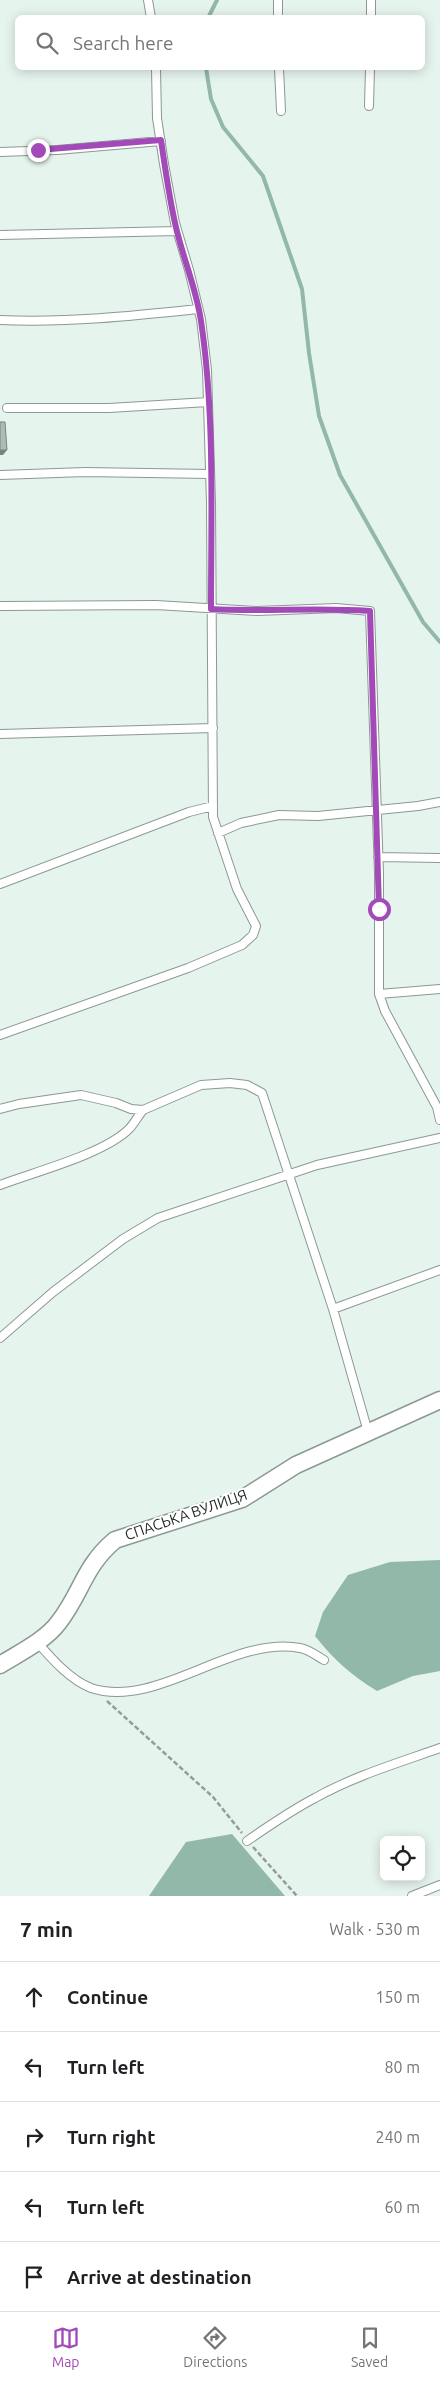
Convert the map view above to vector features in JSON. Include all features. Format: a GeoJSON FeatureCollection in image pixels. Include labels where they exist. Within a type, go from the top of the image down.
{"type":"FeatureCollection","features":[{"type":"Feature","properties":{"kind":"street","name":"СПАСЬКА ВУЛИЦЯ"},"geometry":{"type":"LineString","coordinates":[[0,1665],[37,1642],[58,1624],[90,1566],[100,1553],[116,1540],[242,1499],[296,1465],[440,1400]]}},
{"type":"Feature","properties":{"kind":"lane"},"geometry":{"type":"LineString","coordinates":[[148,0],[150,15]]}},
{"type":"Feature","properties":{"kind":"lane"},"geometry":{"type":"LineString","coordinates":[[278,0],[278,15]]}},
{"type":"Feature","properties":{"kind":"lane"},"geometry":{"type":"LineString","coordinates":[[370,15],[371,0]]}},
{"type":"Feature","properties":{"kind":"lane"},"geometry":{"type":"LineString","coordinates":[[0,1035],[188,968],[242,945],[254,935],[256,926],[237,889],[213,817],[210,474],[207,370],[198,309],[177,231],[157,118],[156,70]]}},
{"type":"Feature","properties":{"kind":"lane"},"geometry":{"type":"LineString","coordinates":[[280,70],[281,111]]}},
{"type":"Feature","properties":{"kind":"lane"},"geometry":{"type":"LineString","coordinates":[[369,106],[370,70]]}},
{"type":"Feature","properties":{"kind":"lane"},"geometry":{"type":"LineString","coordinates":[[0,152],[57,150],[161,140]]}},
{"type":"Feature","properties":{"kind":"lane"},"geometry":{"type":"LineString","coordinates":[[0,235],[177,231]]}},
{"type":"Feature","properties":{"kind":"lane"},"geometry":{"type":"LineString","coordinates":[[0,320],[31,321],[109,318],[198,309]]}},
{"type":"Feature","properties":{"kind":"lane"},"geometry":{"type":"LineString","coordinates":[[7,408],[109,408],[208,402]]}},
{"type":"Feature","properties":{"kind":"lane"},"geometry":{"type":"LineString","coordinates":[[0,475],[85,472],[210,474]]}},
{"type":"Feature","properties":{"kind":"lane"},"geometry":{"type":"LineString","coordinates":[[0,606],[156,605],[257,611],[336,608],[370,611],[378,857],[379,994],[385,1011],[437,1107],[440,1120]]}},
{"type":"Feature","properties":{"kind":"lane"},"geometry":{"type":"LineString","coordinates":[[0,734],[213,728]]}},
{"type":"Feature","properties":{"kind":"lane"},"geometry":{"type":"LineString","coordinates":[[218,833],[241,823],[279,815],[318,816],[376,811],[440,802]]}},
{"type":"Feature","properties":{"kind":"lane"},"geometry":{"type":"LineString","coordinates":[[0,884],[189,812],[213,806]]}},
{"type":"Feature","properties":{"kind":"lane"},"geometry":{"type":"LineString","coordinates":[[378,857],[440,858]]}},
{"type":"Feature","properties":{"kind":"lane"},"geometry":{"type":"LineString","coordinates":[[379,994],[440,989]]}},
{"type":"Feature","properties":{"kind":"lane"},"geometry":{"type":"LineString","coordinates":[[0,1109],[19,1104],[81,1095],[116,1103],[131,1109],[142,1110],[201,1085],[230,1083],[247,1085],[262,1093],[333,1309],[368,1432]]}},
{"type":"Feature","properties":{"kind":"lane"},"geometry":{"type":"LineString","coordinates":[[0,1185],[70,1161],[111,1141],[129,1129],[142,1110]]}},
{"type":"Feature","properties":{"kind":"lane"},"geometry":{"type":"LineString","coordinates":[[0,1338],[53,1292],[115,1244],[151,1222],[288,1174],[345,1158],[440,1138]]}},
{"type":"Feature","properties":{"kind":"lane"},"geometry":{"type":"LineString","coordinates":[[333,1309],[440,1270]]}},
{"type":"Feature","properties":{"kind":"lane"},"geometry":{"type":"LineString","coordinates":[[37,1642],[48,1655],[72,1676],[90,1687],[116,1693],[144,1688],[267,1648],[302,1648],[324,1660]]}},
{"type":"Feature","properties":{"kind":"lane"},"geometry":{"type":"LineString","coordinates":[[248,1841],[282,1816],[317,1796],[389,1766],[440,1748]]}},
{"type":"Feature","properties":{"kind":"lane"},"geometry":{"type":"LineString","coordinates":[[412,1896],[440,1885]]}},
{"type":"Feature","properties":{"kind":"path"},"geometry":{"type":"LineString","coordinates":[[90,1687],[213,1797],[248,1841],[297,1896]]}},
{"type":"Feature","properties":{"kind":"shaded area"},"geometry":{"type":"Polygon","coordinates":[[[440,1560],[440,1671],[413,1676],[377,1691],[343,1666],[315,1636],[323,1612],[348,1575],[390,1562],[440,1560]]]}},
{"type":"Feature","properties":{"kind":"shaded area"},"geometry":{"type":"Polygon","coordinates":[[[232,1834],[285,1896],[149,1896],[186,1842],[232,1834]]]}},
{"type":"Feature","properties":{"kind":"building"},"geometry":{"type":"Polygon","coordinates":[[[0,422],[5,422],[7,450],[0,450],[0,422]]]}},
{"type":"Feature","properties":{"kind":"waterway"},"geometry":{"type":"LineString","coordinates":[[210,15],[217,0]]}},
{"type":"Feature","properties":{"kind":"waterway"},"geometry":{"type":"LineString","coordinates":[[206,70],[211,99],[223,127],[263,176],[302,289],[309,353],[319,416],[340,475],[423,622],[440,642]]}},
{"type":"Feature","properties":{"kind":"route"},"geometry":{"type":"LineString","coordinates":[[38,150],[57,150],[161,140],[175,224],[201,319],[207,370],[211,503],[211,609],[257,611],[336,608],[370,611],[379,909]]}}]}
